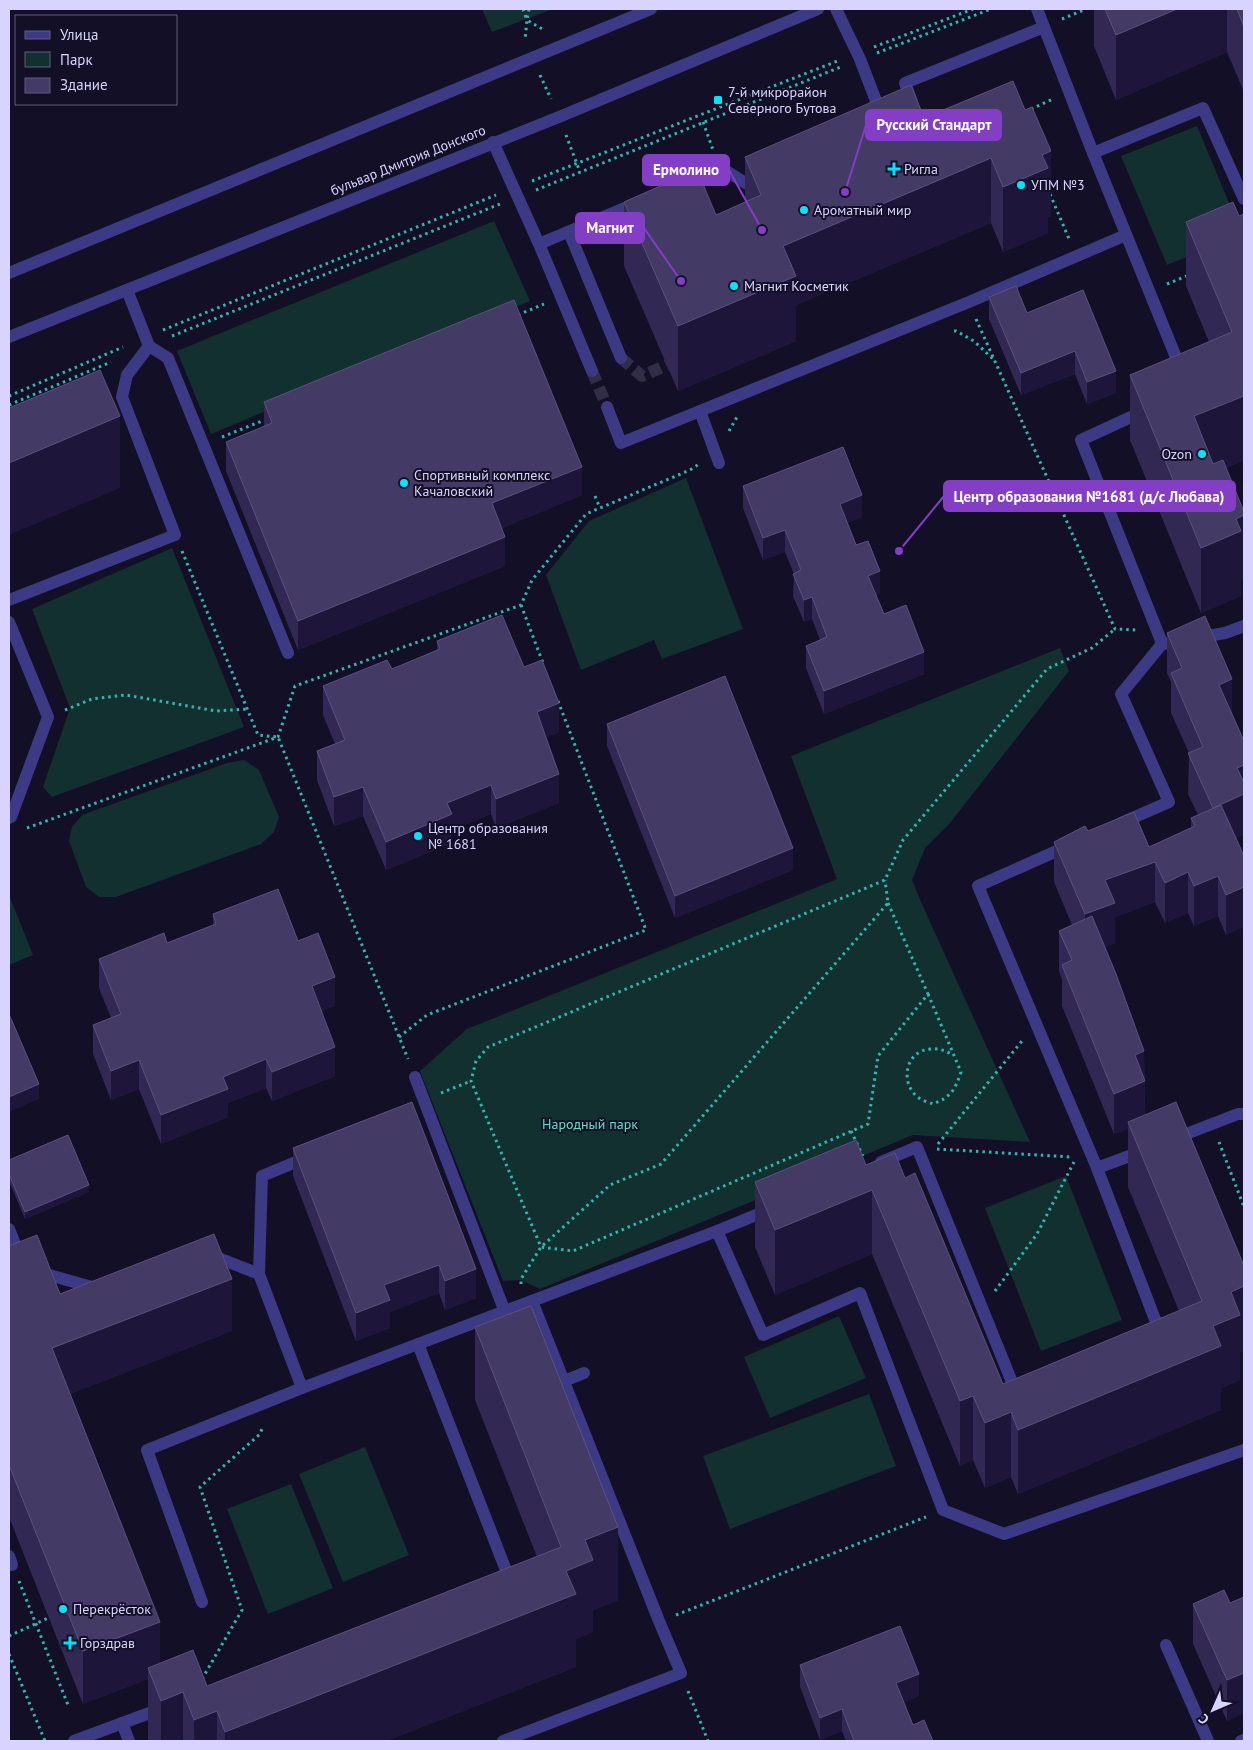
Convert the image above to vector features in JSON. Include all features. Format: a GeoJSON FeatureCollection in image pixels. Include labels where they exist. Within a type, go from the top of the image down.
{"type":"FeatureCollection","features":[{"type":"Feature","properties":{"kind":"street"},"geometry":{"type":"LineString","coordinates":[[9,273],[651,9]]}},
{"type":"Feature","properties":{"kind":"street","name":"бульвар Дмитрия Донского"},"geometry":{"type":"LineString","coordinates":[[9,337],[559,117],[818,9]]}},
{"type":"Feature","properties":{"kind":"street"},"geometry":{"type":"LineString","coordinates":[[836,9],[886,125]]}},
{"type":"Feature","properties":{"kind":"street"},"geometry":{"type":"LineString","coordinates":[[1038,9],[1093,153],[1186,382]]}},
{"type":"Feature","properties":{"kind":"street"},"geometry":{"type":"LineString","coordinates":[[918,116],[905,83],[1044,27]]}},
{"type":"Feature","properties":{"kind":"street"},"geometry":{"type":"LineString","coordinates":[[1093,153],[1203,108],[1244,199]]}},
{"type":"Feature","properties":{"kind":"street"},"geometry":{"type":"LineString","coordinates":[[493,142],[539,244],[592,371]]}},
{"type":"Feature","properties":{"kind":"street"},"geometry":{"type":"LineString","coordinates":[[675,186],[720,167],[747,184],[773,173]]}},
{"type":"Feature","properties":{"kind":"street"},"geometry":{"type":"LineString","coordinates":[[539,244],[649,198]]}},
{"type":"Feature","properties":{"kind":"street"},"geometry":{"type":"LineString","coordinates":[[569,232],[621,358]]}},
{"type":"Feature","properties":{"kind":"street"},"geometry":{"type":"LineString","coordinates":[[607,407],[621,443],[969,302],[1126,235]]}},
{"type":"Feature","properties":{"kind":"street"},"geometry":{"type":"LineString","coordinates":[[128,290],[147,342],[168,358],[288,653]]}},
{"type":"Feature","properties":{"kind":"street"},"geometry":{"type":"LineString","coordinates":[[9,600],[175,535],[118,398],[127,375],[147,342]]}},
{"type":"Feature","properties":{"kind":"street"},"geometry":{"type":"LineString","coordinates":[[1154,407],[1081,440],[1162,644]]}},
{"type":"Feature","properties":{"kind":"street"},"geometry":{"type":"LineString","coordinates":[[700,411],[718,459]]}},
{"type":"Feature","properties":{"kind":"street"},"geometry":{"type":"LineString","coordinates":[[9,622],[48,717],[11,817],[9,818]]}},
{"type":"Feature","properties":{"kind":"street"},"geometry":{"type":"LineString","coordinates":[[1105,830],[1169,802],[1122,694],[1162,644],[1226,633],[1244,626]]}},
{"type":"Feature","properties":{"kind":"street"},"geometry":{"type":"LineString","coordinates":[[1078,842],[978,886],[1097,1168],[1163,1341],[1154,1345]]}},
{"type":"Feature","properties":{"kind":"street"},"geometry":{"type":"LineString","coordinates":[[414,1076],[505,1312]]}},
{"type":"Feature","properties":{"kind":"street"},"geometry":{"type":"LineString","coordinates":[[1097,1168],[1238,1114],[1244,1114]]}},
{"type":"Feature","properties":{"kind":"street"},"geometry":{"type":"LineString","coordinates":[[868,1168],[917,1147],[1020,1404],[1030,1400]]}},
{"type":"Feature","properties":{"kind":"street"},"geometry":{"type":"LineString","coordinates":[[302,1388],[259,1274],[262,1176],[324,1150]]}},
{"type":"Feature","properties":{"kind":"street"},"geometry":{"type":"LineString","coordinates":[[202,1602],[147,1450],[302,1388],[717,1231],[779,1205]]}},
{"type":"Feature","properties":{"kind":"street"},"geometry":{"type":"LineString","coordinates":[[9,1229],[24,1268]]}},
{"type":"Feature","properties":{"kind":"street"},"geometry":{"type":"LineString","coordinates":[[717,1231],[763,1336],[860,1293],[943,1510],[1004,1534],[1244,1450]]}},
{"type":"Feature","properties":{"kind":"street"},"geometry":{"type":"LineString","coordinates":[[193,1268],[220,1259],[259,1274]]}},
{"type":"Feature","properties":{"kind":"street"},"geometry":{"type":"LineString","coordinates":[[9,1274],[24,1268],[112,1292]]}},
{"type":"Feature","properties":{"kind":"street"},"geometry":{"type":"LineString","coordinates":[[503,1741],[681,1673],[532,1301]]}},
{"type":"Feature","properties":{"kind":"street"},"geometry":{"type":"LineString","coordinates":[[418,1344],[509,1578],[490,1584]]}},
{"type":"Feature","properties":{"kind":"street"},"geometry":{"type":"LineString","coordinates":[[564,1381],[584,1373]]}},
{"type":"Feature","properties":{"kind":"street"},"geometry":{"type":"LineString","coordinates":[[1166,1645],[1208,1741]]}},
{"type":"Feature","properties":{"kind":"street"},"geometry":{"type":"LineString","coordinates":[[74,1741],[174,1703]]}},
{"type":"Feature","properties":{"kind":"street"},"geometry":{"type":"LineString","coordinates":[[122,1723],[130,1741]]}},
{"type":"Feature","properties":{"kind":"path"},"geometry":{"type":"LineString","coordinates":[[523,9],[527,20],[544,30]]}},
{"type":"Feature","properties":{"kind":"path"},"geometry":{"type":"LineString","coordinates":[[525,39],[529,9]]}},
{"type":"Feature","properties":{"kind":"path"},"geometry":{"type":"LineString","coordinates":[[9,396],[147,342],[514,188],[973,9]]}},
{"type":"Feature","properties":{"kind":"path"},"geometry":{"type":"LineString","coordinates":[[1044,27],[1086,9]]}},
{"type":"Feature","properties":{"kind":"path"},"geometry":{"type":"LineString","coordinates":[[1026,111],[1069,92]]}},
{"type":"Feature","properties":{"kind":"path"},"geometry":{"type":"LineString","coordinates":[[703,122],[720,167]]}},
{"type":"Feature","properties":{"kind":"path"},"geometry":{"type":"LineString","coordinates":[[1047,186],[1076,257]]}},
{"type":"Feature","properties":{"kind":"path"},"geometry":{"type":"LineString","coordinates":[[1150,292],[1193,273]]}},
{"type":"Feature","properties":{"kind":"path"},"geometry":{"type":"LineString","coordinates":[[515,316],[561,297]]}},
{"type":"Feature","properties":{"kind":"path"},"geometry":{"type":"LineString","coordinates":[[969,302],[1115,629]]}},
{"type":"Feature","properties":{"kind":"path"},"geometry":{"type":"LineString","coordinates":[[947,333],[956,331],[974,341],[994,360]]}},
{"type":"Feature","properties":{"kind":"path"},"geometry":{"type":"LineString","coordinates":[[414,1076],[278,737],[295,686],[520,605],[532,580],[586,514],[718,459],[738,416]]}},
{"type":"Feature","properties":{"kind":"path"},"geometry":{"type":"LineString","coordinates":[[203,445],[267,419]]}},
{"type":"Feature","properties":{"kind":"path"},"geometry":{"type":"LineString","coordinates":[[595,496],[600,508]]}},
{"type":"Feature","properties":{"kind":"path"},"geometry":{"type":"LineString","coordinates":[[175,535],[258,735],[278,737]]}},
{"type":"Feature","properties":{"kind":"path"},"geometry":{"type":"LineString","coordinates":[[520,605],[546,670]]}},
{"type":"Feature","properties":{"kind":"path"},"geometry":{"type":"LineString","coordinates":[[953,1055],[941,1049],[929,1049],[914,1055],[907,1068],[908,1085],[918,1098],[933,1104],[945,1100],[956,1088],[961,1072],[888,903],[886,880],[904,840],[1047,669],[1092,648],[1115,629],[1157,630]]}},
{"type":"Feature","properties":{"kind":"path"},"geometry":{"type":"LineString","coordinates":[[48,717],[92,699],[126,695],[216,711],[248,709]]}},
{"type":"Feature","properties":{"kind":"path"},"geometry":{"type":"LineString","coordinates":[[399,1037],[427,1015],[646,930],[556,698]]}},
{"type":"Feature","properties":{"kind":"path"},"geometry":{"type":"LineString","coordinates":[[21,830],[278,737]]}},
{"type":"Feature","properties":{"kind":"path"},"geometry":{"type":"LineString","coordinates":[[541,1247],[471,1081],[476,1061],[488,1047],[886,880]]}},
{"type":"Feature","properties":{"kind":"path"},"geometry":{"type":"LineString","coordinates":[[505,1312],[521,1296],[522,1280],[541,1247],[610,1185],[661,1164],[888,903]]}},
{"type":"Feature","properties":{"kind":"path"},"geometry":{"type":"LineString","coordinates":[[541,1247],[573,1251],[868,1124],[878,1056],[928,994]]}},
{"type":"Feature","properties":{"kind":"path"},"geometry":{"type":"LineString","coordinates":[[981,1305],[999,1287],[1037,1234],[1076,1157],[934,1148],[1036,1024]]}},
{"type":"Feature","properties":{"kind":"path"},"geometry":{"type":"LineString","coordinates":[[1212,1124],[1244,1207]]}},
{"type":"Feature","properties":{"kind":"path"},"geometry":{"type":"LineString","coordinates":[[851,1131],[868,1168]]}},
{"type":"Feature","properties":{"kind":"path"},"geometry":{"type":"LineString","coordinates":[[201,1681],[242,1610],[200,1487],[260,1434],[270,1401]]}},
{"type":"Feature","properties":{"kind":"path"},"geometry":{"type":"LineString","coordinates":[[659,1621],[943,1510]]}},
{"type":"Feature","properties":{"kind":"path"},"geometry":{"type":"LineString","coordinates":[[10,1560],[68,1705]]}},
{"type":"Feature","properties":{"kind":"path"},"geometry":{"type":"LineString","coordinates":[[9,1636],[48,1618]]}},
{"type":"Feature","properties":{"kind":"path"},"geometry":{"type":"LineString","coordinates":[[9,1654],[45,1741]]}},
{"type":"Feature","properties":{"kind":"path"},"geometry":{"type":"LineString","coordinates":[[681,1673],[708,1741]]}},
{"type":"Feature","properties":{"kind":"path"},"geometry":{"type":"LineString","coordinates":[[704,1741],[705,1734]]}},
{"type":"Feature","properties":{"kind":"green space"},"geometry":{"type":"Polygon","coordinates":[[[482,9],[553,9],[492,32],[482,9]]]}},
{"type":"Feature","properties":{"kind":"green space"},"geometry":{"type":"Polygon","coordinates":[[[1197,126],[1242,234],[1167,265],[1121,156],[1197,126]]]}},
{"type":"Feature","properties":{"kind":"green space"},"geometry":{"type":"Polygon","coordinates":[[[494,221],[530,301],[211,434],[177,351],[494,221]]]}},
{"type":"Feature","properties":{"kind":"green space"},"geometry":{"type":"Polygon","coordinates":[[[686,478],[743,629],[662,659],[654,640],[581,670],[546,575],[589,521],[686,478]]]}},
{"type":"Feature","properties":{"kind":"green space"},"geometry":{"type":"Polygon","coordinates":[[[172,548],[244,727],[52,797],[43,787],[70,708],[32,609],[172,548]]]}},
{"type":"Feature","properties":{"kind":"green space","name":"Народный парк"},"geometry":{"type":"Polygon","coordinates":[[[1060,648],[1069,671],[950,823],[925,848],[912,880],[1030,1142],[913,1135],[540,1289],[521,1280],[503,1281],[420,1071],[467,1029],[837,879],[791,756],[1060,648]]]}},
{"type":"Feature","properties":{"kind":"green space"},"geometry":{"type":"Polygon","coordinates":[[[244,760],[259,770],[279,817],[274,832],[261,844],[116,897],[99,897],[86,887],[69,841],[72,827],[82,815],[227,763],[244,760]]]}},
{"type":"Feature","properties":{"kind":"green space"},"geometry":{"type":"Polygon","coordinates":[[[9,895],[33,955],[9,965],[9,895]]]}},
{"type":"Feature","properties":{"kind":"green space"},"geometry":{"type":"Polygon","coordinates":[[[1066,1176],[1122,1320],[1041,1351],[985,1208],[1066,1176]]]}},
{"type":"Feature","properties":{"kind":"green space"},"geometry":{"type":"Polygon","coordinates":[[[839,1316],[866,1378],[770,1418],[744,1357],[839,1316]]]}},
{"type":"Feature","properties":{"kind":"green space"},"geometry":{"type":"Polygon","coordinates":[[[869,1394],[896,1466],[730,1529],[703,1456],[869,1394]]]}},
{"type":"Feature","properties":{"kind":"green space"},"geometry":{"type":"Polygon","coordinates":[[[365,1447],[409,1555],[343,1582],[299,1474],[365,1447]]]}},
{"type":"Feature","properties":{"kind":"green space"},"geometry":{"type":"Polygon","coordinates":[[[291,1484],[333,1588],[268,1614],[227,1509],[291,1484]]]}},
{"type":"Feature","properties":{"kind":"building"},"geometry":{"type":"Polygon","coordinates":[[[1105,9],[1177,9],[1116,35],[1105,9]]]}},
{"type":"Feature","properties":{"kind":"building"},"geometry":{"type":"Polygon","coordinates":[[[1237,9],[1244,9],[1244,27],[1237,9]]]}},
{"type":"Feature","properties":{"kind":"building"},"geometry":{"type":"Polygon","coordinates":[[[1013,81],[1025,110],[1032,107],[1051,151],[1042,155],[1048,168],[1003,187],[991,158],[783,246],[796,276],[678,326],[624,202],[697,170],[716,215],[761,195],[745,157],[911,85],[924,118],[1013,81]]]}},
{"type":"Feature","properties":{"kind":"building"},"geometry":{"type":"Polygon","coordinates":[[[1233,202],[1239,216],[1244,214],[1244,396],[1194,416],[1213,464],[1223,460],[1244,515],[1236,519],[1241,531],[1201,548],[1130,375],[1232,332],[1186,222],[1233,202]]]}},
{"type":"Feature","properties":{"kind":"building"},"geometry":{"type":"Polygon","coordinates":[[[1016,286],[1027,313],[1083,290],[1116,371],[1087,382],[1075,351],[1021,373],[989,297],[1016,286]]]}},
{"type":"Feature","properties":{"kind":"building","name":"Спортивный комплекс Качаловский"},"geometry":{"type":"Polygon","coordinates":[[[514,300],[582,467],[492,503],[505,537],[298,621],[226,442],[272,423],[264,402],[514,300]]]}},
{"type":"Feature","properties":{"kind":"building"},"geometry":{"type":"Polygon","coordinates":[[[100,370],[120,416],[9,463],[9,408],[100,370]]]}},
{"type":"Feature","properties":{"kind":"building"},"geometry":{"type":"Polygon","coordinates":[[[843,447],[862,495],[840,504],[856,545],[868,541],[880,571],[868,576],[884,614],[906,605],[924,652],[824,691],[806,646],[827,637],[812,597],[804,600],[793,574],[801,570],[785,530],[763,538],[743,486],[843,447]]]}},
{"type":"Feature","properties":{"kind":"building"},"geometry":{"type":"Polygon","coordinates":[[[502,615],[524,667],[542,660],[559,703],[537,712],[559,774],[496,799],[491,785],[447,803],[452,814],[386,842],[363,787],[334,797],[317,751],[345,740],[323,686],[387,660],[392,669],[440,649],[437,641],[502,615]]]}},
{"type":"Feature","properties":{"kind":"building"},"geometry":{"type":"Polygon","coordinates":[[[1205,616],[1232,679],[1219,685],[1244,741],[1244,765],[1237,768],[1244,783],[1244,794],[1213,808],[1188,753],[1203,747],[1171,673],[1182,668],[1167,633],[1205,616]]]}},
{"type":"Feature","properties":{"kind":"building"},"geometry":{"type":"Polygon","coordinates":[[[725,676],[793,848],[675,896],[607,724],[725,676]]]}},
{"type":"Feature","properties":{"kind":"building"},"geometry":{"type":"Polygon","coordinates":[[[1221,805],[1244,856],[1244,887],[1226,895],[1218,876],[1194,886],[1188,872],[1165,883],[1155,862],[1105,880],[1115,903],[1085,914],[1054,842],[1085,826],[1088,831],[1134,812],[1149,847],[1195,826],[1191,818],[1221,805]]]}},
{"type":"Feature","properties":{"kind":"building"},"geometry":{"type":"Polygon","coordinates":[[[278,889],[298,941],[318,933],[335,977],[312,986],[335,1047],[272,1072],[266,1059],[223,1077],[228,1089],[161,1115],[139,1060],[111,1071],[93,1025],[121,1014],[99,959],[164,933],[167,943],[216,924],[213,914],[278,889]]]}},
{"type":"Feature","properties":{"kind":"building"},"geometry":{"type":"Polygon","coordinates":[[[1092,916],[1116,974],[1144,1051],[1135,1055],[1145,1081],[1114,1094],[1062,965],[1072,960],[1059,931],[1092,916]]]}},
{"type":"Feature","properties":{"kind":"building"},"geometry":{"type":"Polygon","coordinates":[[[9,1014],[39,1084],[9,1097],[9,1014]]]}},
{"type":"Feature","properties":{"kind":"building"},"geometry":{"type":"Polygon","coordinates":[[[412,1102],[476,1269],[445,1281],[439,1265],[384,1285],[390,1300],[356,1313],[293,1148],[412,1102]]]}},
{"type":"Feature","properties":{"kind":"building"},"geometry":{"type":"Polygon","coordinates":[[[1176,1102],[1244,1266],[1244,1286],[1231,1292],[1240,1315],[1213,1326],[1221,1346],[1018,1430],[1011,1412],[985,1423],[973,1396],[960,1401],[872,1190],[775,1230],[755,1182],[856,1140],[866,1165],[895,1153],[905,1178],[915,1173],[1003,1384],[1202,1301],[1128,1122],[1176,1102]]]}},
{"type":"Feature","properties":{"kind":"building"},"geometry":{"type":"Polygon","coordinates":[[[68,1135],[89,1185],[25,1212],[9,1174],[9,1160],[68,1135]]]}},
{"type":"Feature","properties":{"kind":"building"},"geometry":{"type":"Polygon","coordinates":[[[214,1234],[232,1279],[52,1348],[160,1622],[83,1651],[9,1465],[9,1246],[37,1235],[60,1294],[214,1234]]]}},
{"type":"Feature","properties":{"kind":"building"},"geometry":{"type":"Polygon","coordinates":[[[531,1306],[618,1527],[585,1540],[593,1560],[566,1571],[576,1594],[225,1732],[217,1711],[194,1720],[183,1692],[161,1701],[148,1668],[193,1650],[207,1686],[561,1547],[475,1327],[531,1306]]]}},
{"type":"Feature","properties":{"kind":"building"},"geometry":{"type":"Polygon","coordinates":[[[1224,1590],[1230,1603],[1244,1597],[1244,1673],[1227,1680],[1193,1604],[1224,1590]]]}},
{"type":"Feature","properties":{"kind":"building"},"geometry":{"type":"Polygon","coordinates":[[[900,1626],[919,1674],[896,1683],[913,1725],[924,1720],[933,1741],[854,1741],[842,1709],[820,1718],[800,1665],[900,1626]]]}},
{"type":"Feature","properties":{"kind":"tunnel"},"geometry":{"type":"LineString","coordinates":[[621,358],[642,376],[667,365]]}},
{"type":"Feature","properties":{"kind":"tunnel"},"geometry":{"type":"LineString","coordinates":[[592,371],[607,407]]}},
{"type":"Feature","properties":{"kind":"place","name":"7-й микрорайон Северного Бутова"},"geometry":{"type":"Point","coordinates":[718,100]}},
{"type":"Feature","properties":{"kind":"place","name":"Ригла"},"geometry":{"type":"Point","coordinates":[894,169]}},
{"type":"Feature","properties":{"kind":"place","name":"УПМ №3"},"geometry":{"type":"Point","coordinates":[1021,185]}},
{"type":"Feature","properties":{"kind":"place","name":"Русский Стандарт"},"geometry":{"type":"Point","coordinates":[845,192]}},
{"type":"Feature","properties":{"kind":"place","name":"Ароматный мир"},"geometry":{"type":"Point","coordinates":[804,210]}},
{"type":"Feature","properties":{"kind":"place","name":"Ермолино"},"geometry":{"type":"Point","coordinates":[762,230]}},
{"type":"Feature","properties":{"kind":"place","name":"Магнит"},"geometry":{"type":"Point","coordinates":[681,281]}},
{"type":"Feature","properties":{"kind":"place","name":"Магнит Косметик"},"geometry":{"type":"Point","coordinates":[734,286]}},
{"type":"Feature","properties":{"kind":"place","name":"Ozon"},"geometry":{"type":"Point","coordinates":[1202,454]}},
{"type":"Feature","properties":{"kind":"place","name":"Спортивный комплекс Качаловский"},"geometry":{"type":"Point","coordinates":[404,483]}},
{"type":"Feature","properties":{"kind":"place","name":"Центр образования №1681 (д/с Любава)"},"geometry":{"type":"Point","coordinates":[899,551]}},
{"type":"Feature","properties":{"kind":"place","name":"Центр образования № 1681"},"geometry":{"type":"Point","coordinates":[418,836]}},
{"type":"Feature","properties":{"kind":"place","name":"Перекрёсток"},"geometry":{"type":"Point","coordinates":[63,1609]}},
{"type":"Feature","properties":{"kind":"place","name":"Горздрав"},"geometry":{"type":"Point","coordinates":[70,1643]}}]}
